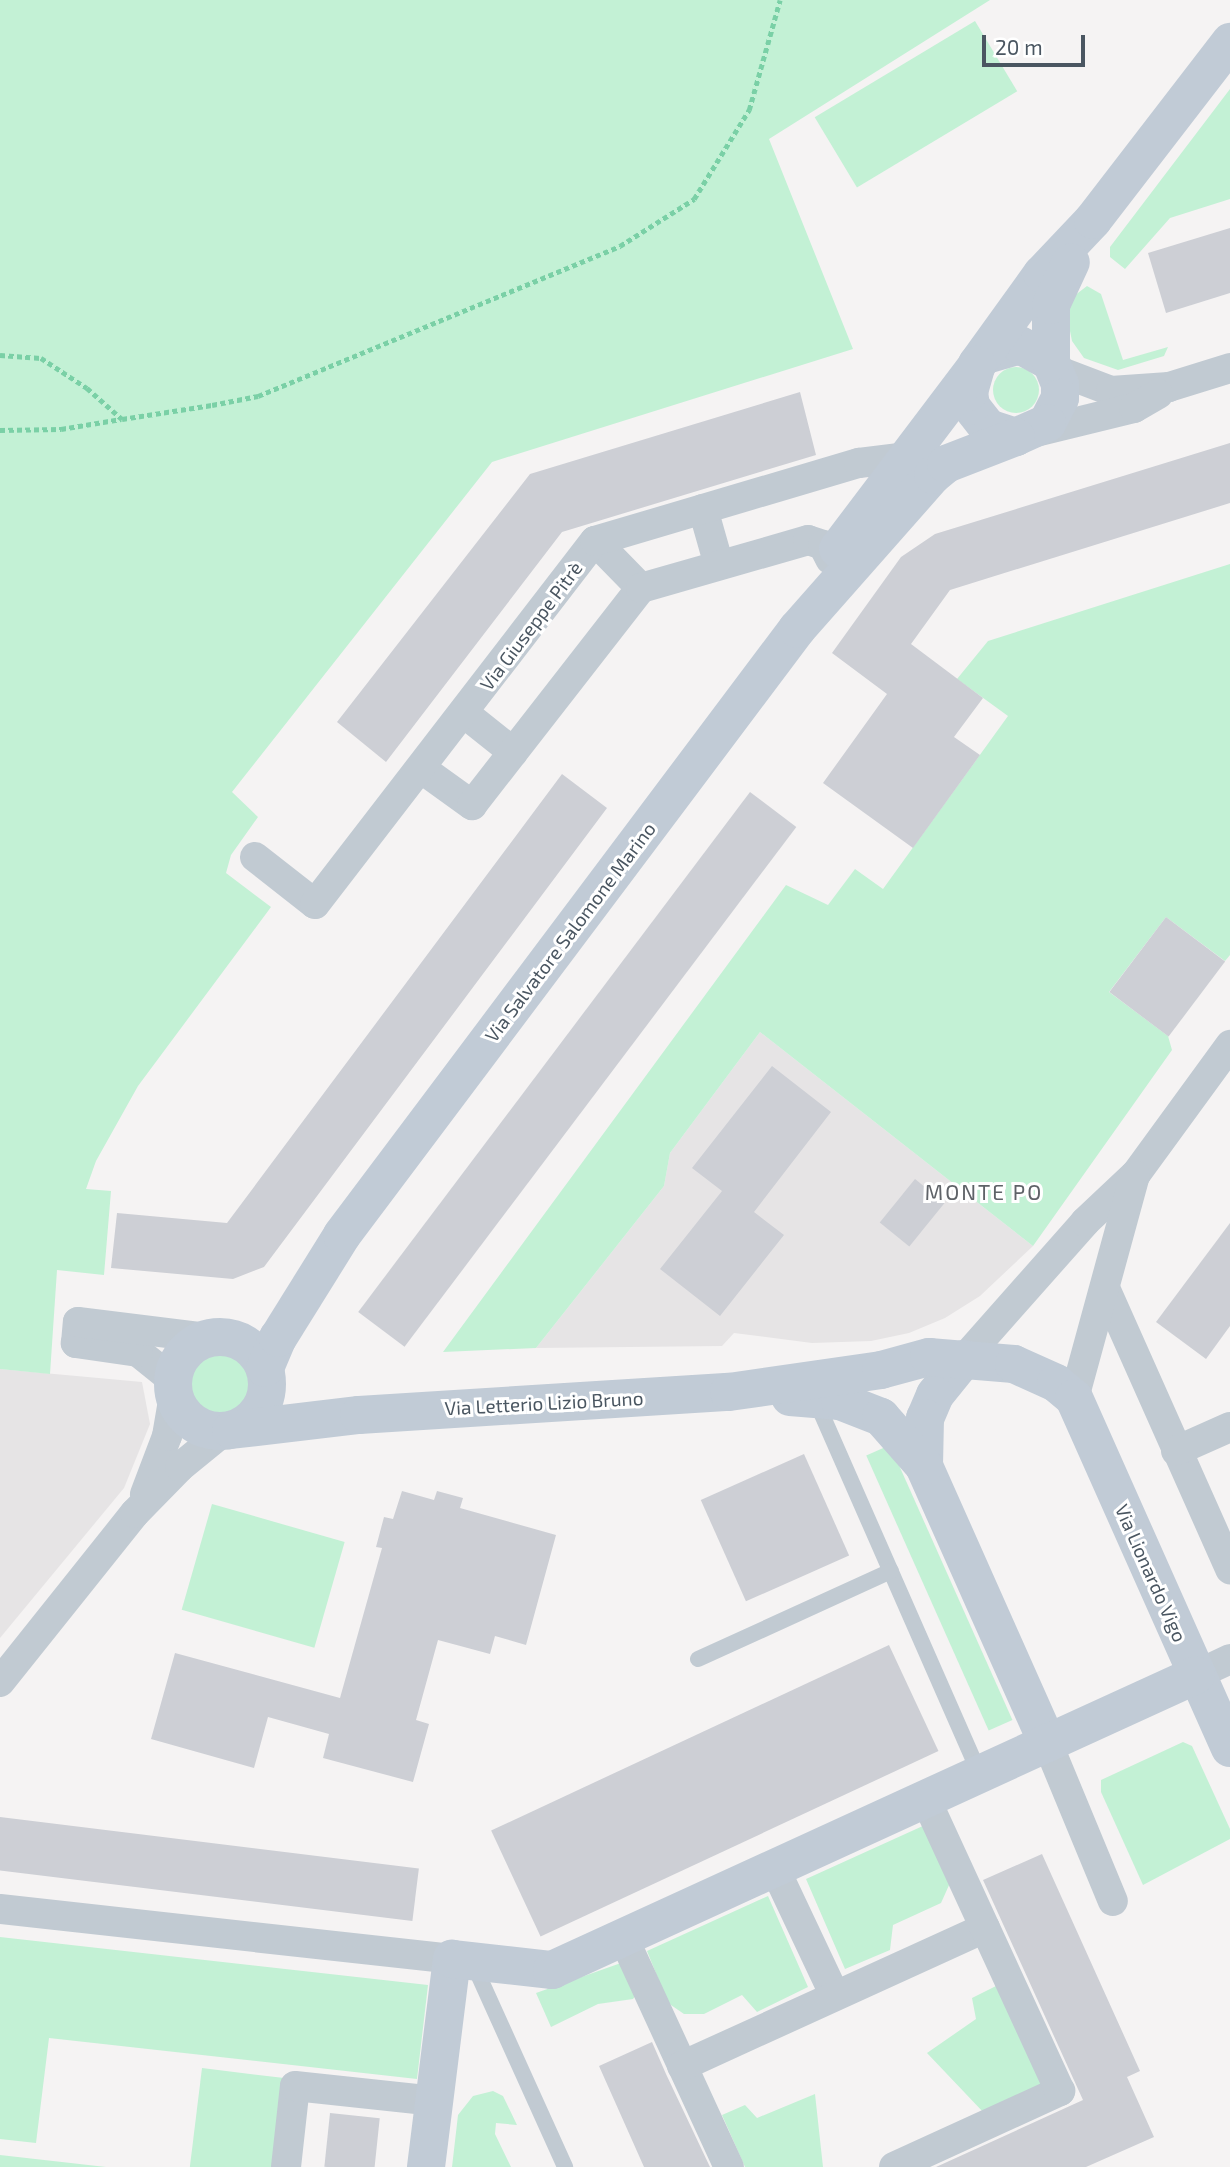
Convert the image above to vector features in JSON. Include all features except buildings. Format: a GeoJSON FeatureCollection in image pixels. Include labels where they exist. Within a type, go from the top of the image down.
{"type":"FeatureCollection","features":[{"type":"Feature","properties":{"kind":"street"},"geometry":{"type":"LineString","coordinates":[[797,629],[830,559],[981,360],[1042,274],[1093,220],[1230,42]]}},
{"type":"Feature","properties":{"kind":"street"},"geometry":{"type":"LineString","coordinates":[[1093,220],[1051,305],[1053,366],[1060,398],[1056,412],[1026,434],[995,431],[978,418],[969,391],[981,360],[1020,345],[1053,366],[1111,391],[1168,387],[1230,368]]}},
{"type":"Feature","properties":{"kind":"street"},"geometry":{"type":"LineString","coordinates":[[797,629],[933,475],[946,464],[1026,434],[1134,408],[1168,387]]}},
{"type":"Feature","properties":{"kind":"street"},"geometry":{"type":"LineString","coordinates":[[641,588],[595,541],[859,463],[906,457]]}},
{"type":"Feature","properties":{"kind":"street"},"geometry":{"type":"LineString","coordinates":[[703,509],[719,565]]}},
{"type":"Feature","properties":{"kind":"street"},"geometry":{"type":"LineString","coordinates":[[422,769],[472,805],[641,588],[808,540],[823,545],[830,559]]}},
{"type":"Feature","properties":{"kind":"street","name":"Via Giuseppe Pitrè"},"geometry":{"type":"LineString","coordinates":[[254,857],[315,904],[422,769],[595,541]]}},
{"type":"Feature","properties":{"kind":"street","name":"Via Salvatore Salomone Marino"},"geometry":{"type":"LineString","coordinates":[[342,1235],[797,629]]}},
{"type":"Feature","properties":{"kind":"street"},"geometry":{"type":"LineString","coordinates":[[464,713],[513,752]]}},
{"type":"Feature","properties":{"kind":"street"},"geometry":{"type":"LineString","coordinates":[[924,1466],[925,1418],[935,1395],[1085,1222],[1136,1174],[1230,1045]]}},
{"type":"Feature","properties":{"kind":"street"},"geometry":{"type":"LineString","coordinates":[[729,1392],[881,1370],[929,1357],[1014,1364],[1056,1383],[1074,1398],[1136,1174]]}},
{"type":"Feature","properties":{"kind":"street"},"geometry":{"type":"LineString","coordinates":[[135,1513],[167,1436],[173,1387],[180,1358],[214,1337],[266,1314],[342,1235]]}},
{"type":"Feature","properties":{"kind":"street"},"geometry":{"type":"LineString","coordinates":[[0,1682],[135,1513],[180,1467],[227,1431],[255,1416],[264,1404],[266,1372],[278,1338],[342,1235]]}},
{"type":"Feature","properties":{"kind":"street"},"geometry":{"type":"LineString","coordinates":[[1105,1288],[1230,1569]]}},
{"type":"Feature","properties":{"kind":"street"},"geometry":{"type":"LineString","coordinates":[[78,1322],[243,1342],[281,1392],[303,1406],[359,1415],[227,1431],[198,1426],[187,1418],[173,1387],[138,1352],[76,1343],[78,1322]]}},
{"type":"Feature","properties":{"kind":"street"},"geometry":{"type":"LineString","coordinates":[[729,1392],[814,1399],[860,1407],[881,1417],[924,1466],[1047,1742],[1113,1901]]}},
{"type":"Feature","properties":{"kind":"street","name":"Via Letterio Lizio Bruno"},"geometry":{"type":"LineString","coordinates":[[359,1415],[729,1392]]}},
{"type":"Feature","properties":{"kind":"street","name":"Via Lionardo Vigo"},"geometry":{"type":"LineString","coordinates":[[1074,1398],[1230,1748]]}},
{"type":"Feature","properties":{"kind":"street"},"geometry":{"type":"LineString","coordinates":[[1176,1451],[1230,1427]]}},
{"type":"Feature","properties":{"kind":"street"},"geometry":{"type":"LineString","coordinates":[[0,1909],[552,1970],[1230,1659]]}},
{"type":"Feature","properties":{"kind":"street"},"geometry":{"type":"LineString","coordinates":[[894,2167],[1060,2091],[926,1799]]}},
{"type":"Feature","properties":{"kind":"street"},"geometry":{"type":"LineString","coordinates":[[775,1869],[835,1996]]}},
{"type":"Feature","properties":{"kind":"street"},"geometry":{"type":"LineString","coordinates":[[682,2066],[985,1928]]}},
{"type":"Feature","properties":{"kind":"street"},"geometry":{"type":"LineString","coordinates":[[624,1939],[729,2167]]}},
{"type":"Feature","properties":{"kind":"street"},"geometry":{"type":"LineString","coordinates":[[426,2167],[435,2101],[463,1961]]}},
{"type":"Feature","properties":{"kind":"street"},"geometry":{"type":"LineString","coordinates":[[286,2167],[295,2085],[435,2101]]}},
{"type":"Feature","properties":{"kind":"lane"},"geometry":{"type":"LineString","coordinates":[[814,1399],[980,1774]]}},
{"type":"Feature","properties":{"kind":"lane"},"geometry":{"type":"LineString","coordinates":[[698,1659],[891,1571]]}},
{"type":"Feature","properties":{"kind":"lane"},"geometry":{"type":"LineString","coordinates":[[463,1961],[565,2167]]}},
{"type":"Feature","properties":{"kind":"path"},"geometry":{"type":"LineString","coordinates":[[0,430],[61,429],[258,396],[620,246],[694,199],[749,110],[780,0]]}},
{"type":"Feature","properties":{"kind":"path"},"geometry":{"type":"LineString","coordinates":[[0,355],[41,358],[87,388],[122,419]]}},
{"type":"Feature","properties":{"kind":"shaded area"},"geometry":{"type":"Polygon","coordinates":[[[760,1032],[1033,1246],[980,1296],[945,1318],[909,1333],[871,1341],[812,1343],[734,1333],[722,1346],[536,1348],[664,1186],[670,1153],[760,1032]]]}},
{"type":"Feature","properties":{"kind":"shaded area"},"geometry":{"type":"Polygon","coordinates":[[[0,1369],[142,1382],[150,1424],[124,1488],[0,1638],[0,1369]]]}},
{"type":"Feature","properties":{"kind":"green space"},"geometry":{"type":"Polygon","coordinates":[[[0,0],[990,0],[769,139],[853,349],[492,462],[232,792],[258,817],[231,855],[226,873],[271,907],[138,1086],[96,1161],[86,1189],[111,1191],[104,1275],[57,1270],[50,1374],[0,1369],[0,0]]]}},
{"type":"Feature","properties":{"kind":"green space"},"geometry":{"type":"Polygon","coordinates":[[[975,21],[1017,91],[857,188],[815,117],[975,21]]]}},
{"type":"Feature","properties":{"kind":"green space"},"geometry":{"type":"Polygon","coordinates":[[[1230,89],[1230,199],[1170,218],[1125,269],[1110,257],[1110,247],[1230,89]]]}},
{"type":"Feature","properties":{"kind":"green space"},"geometry":{"type":"Polygon","coordinates":[[[1087,286],[1101,294],[1123,360],[1168,347],[1164,356],[1118,370],[1084,358],[1072,341],[1067,316],[1074,296],[1087,286]]]}},
{"type":"Feature","properties":{"kind":"green space"},"geometry":{"type":"Polygon","coordinates":[[[1016,367],[1033,373],[1039,390],[1033,407],[1016,413],[999,407],[993,390],[999,373],[1016,367]]]}},
{"type":"Feature","properties":{"kind":"green space"},"geometry":{"type":"Polygon","coordinates":[[[1230,564],[1230,955],[1225,961],[1166,917],[1109,992],[1168,1036],[1172,1050],[1033,1246],[760,1032],[670,1153],[664,1186],[536,1348],[443,1352],[786,885],[828,905],[855,869],[883,889],[1008,716],[957,679],[988,641],[1230,564]]]}},
{"type":"Feature","properties":{"kind":"green space"},"geometry":{"type":"Polygon","coordinates":[[[220,1352],[233,1354],[248,1367],[253,1385],[251,1398],[238,1413],[220,1418],[207,1416],[192,1403],[187,1385],[189,1372],[202,1357],[220,1352]]]}},
{"type":"Feature","properties":{"kind":"green space"},"geometry":{"type":"Polygon","coordinates":[[[890,1445],[1012,1720],[989,1731],[866,1456],[890,1445]]]}},
{"type":"Feature","properties":{"kind":"green space"},"geometry":{"type":"Polygon","coordinates":[[[212,1504],[345,1542],[314,1648],[182,1610],[212,1504]]]}},
{"type":"Feature","properties":{"kind":"green space"},"geometry":{"type":"Polygon","coordinates":[[[1183,1742],[1192,1746],[1230,1829],[1230,1839],[1143,1885],[1101,1792],[1101,1780],[1183,1742]]]}},
{"type":"Feature","properties":{"kind":"green space"},"geometry":{"type":"Polygon","coordinates":[[[925,1825],[950,1883],[941,1903],[893,1925],[890,1950],[845,1969],[806,1879],[925,1825]]]}},
{"type":"Feature","properties":{"kind":"green space"},"geometry":{"type":"Polygon","coordinates":[[[768,1896],[808,1987],[757,2012],[742,1995],[704,2014],[684,2014],[668,2003],[647,1951],[768,1896]]]}},
{"type":"Feature","properties":{"kind":"green space"},"geometry":{"type":"Polygon","coordinates":[[[0,1937],[428,1985],[417,2079],[49,2038],[36,2143],[0,2139],[0,1937]]]}},
{"type":"Feature","properties":{"kind":"green space"},"geometry":{"type":"Polygon","coordinates":[[[621,1963],[636,1995],[633,1999],[598,2004],[551,2027],[536,1993],[621,1963]]]}},
{"type":"Feature","properties":{"kind":"green space"},"geometry":{"type":"Polygon","coordinates":[[[998,1985],[1043,2081],[1040,2089],[984,2113],[927,2053],[976,2019],[972,1998],[998,1985]]]}},
{"type":"Feature","properties":{"kind":"green space"},"geometry":{"type":"Polygon","coordinates":[[[202,2068],[286,2078],[275,2167],[190,2167],[202,2068]]]}},
{"type":"Feature","properties":{"kind":"green space"},"geometry":{"type":"Polygon","coordinates":[[[493,2091],[503,2096],[517,2125],[496,2123],[495,2134],[511,2167],[452,2167],[458,2115],[473,2096],[493,2091]]]}},
{"type":"Feature","properties":{"kind":"green space"},"geometry":{"type":"Polygon","coordinates":[[[815,2094],[823,2167],[745,2167],[722,2115],[745,2105],[757,2118],[815,2094]]]}},
{"type":"Feature","properties":{"kind":"green space"},"geometry":{"type":"Polygon","coordinates":[[[0,2155],[106,2167],[0,2167],[0,2155]]]}},
{"type":"Feature","properties":{"kind":"district","name":"MONTE PO"},"geometry":{"type":"Point","coordinates":[984,1192]}}]}
